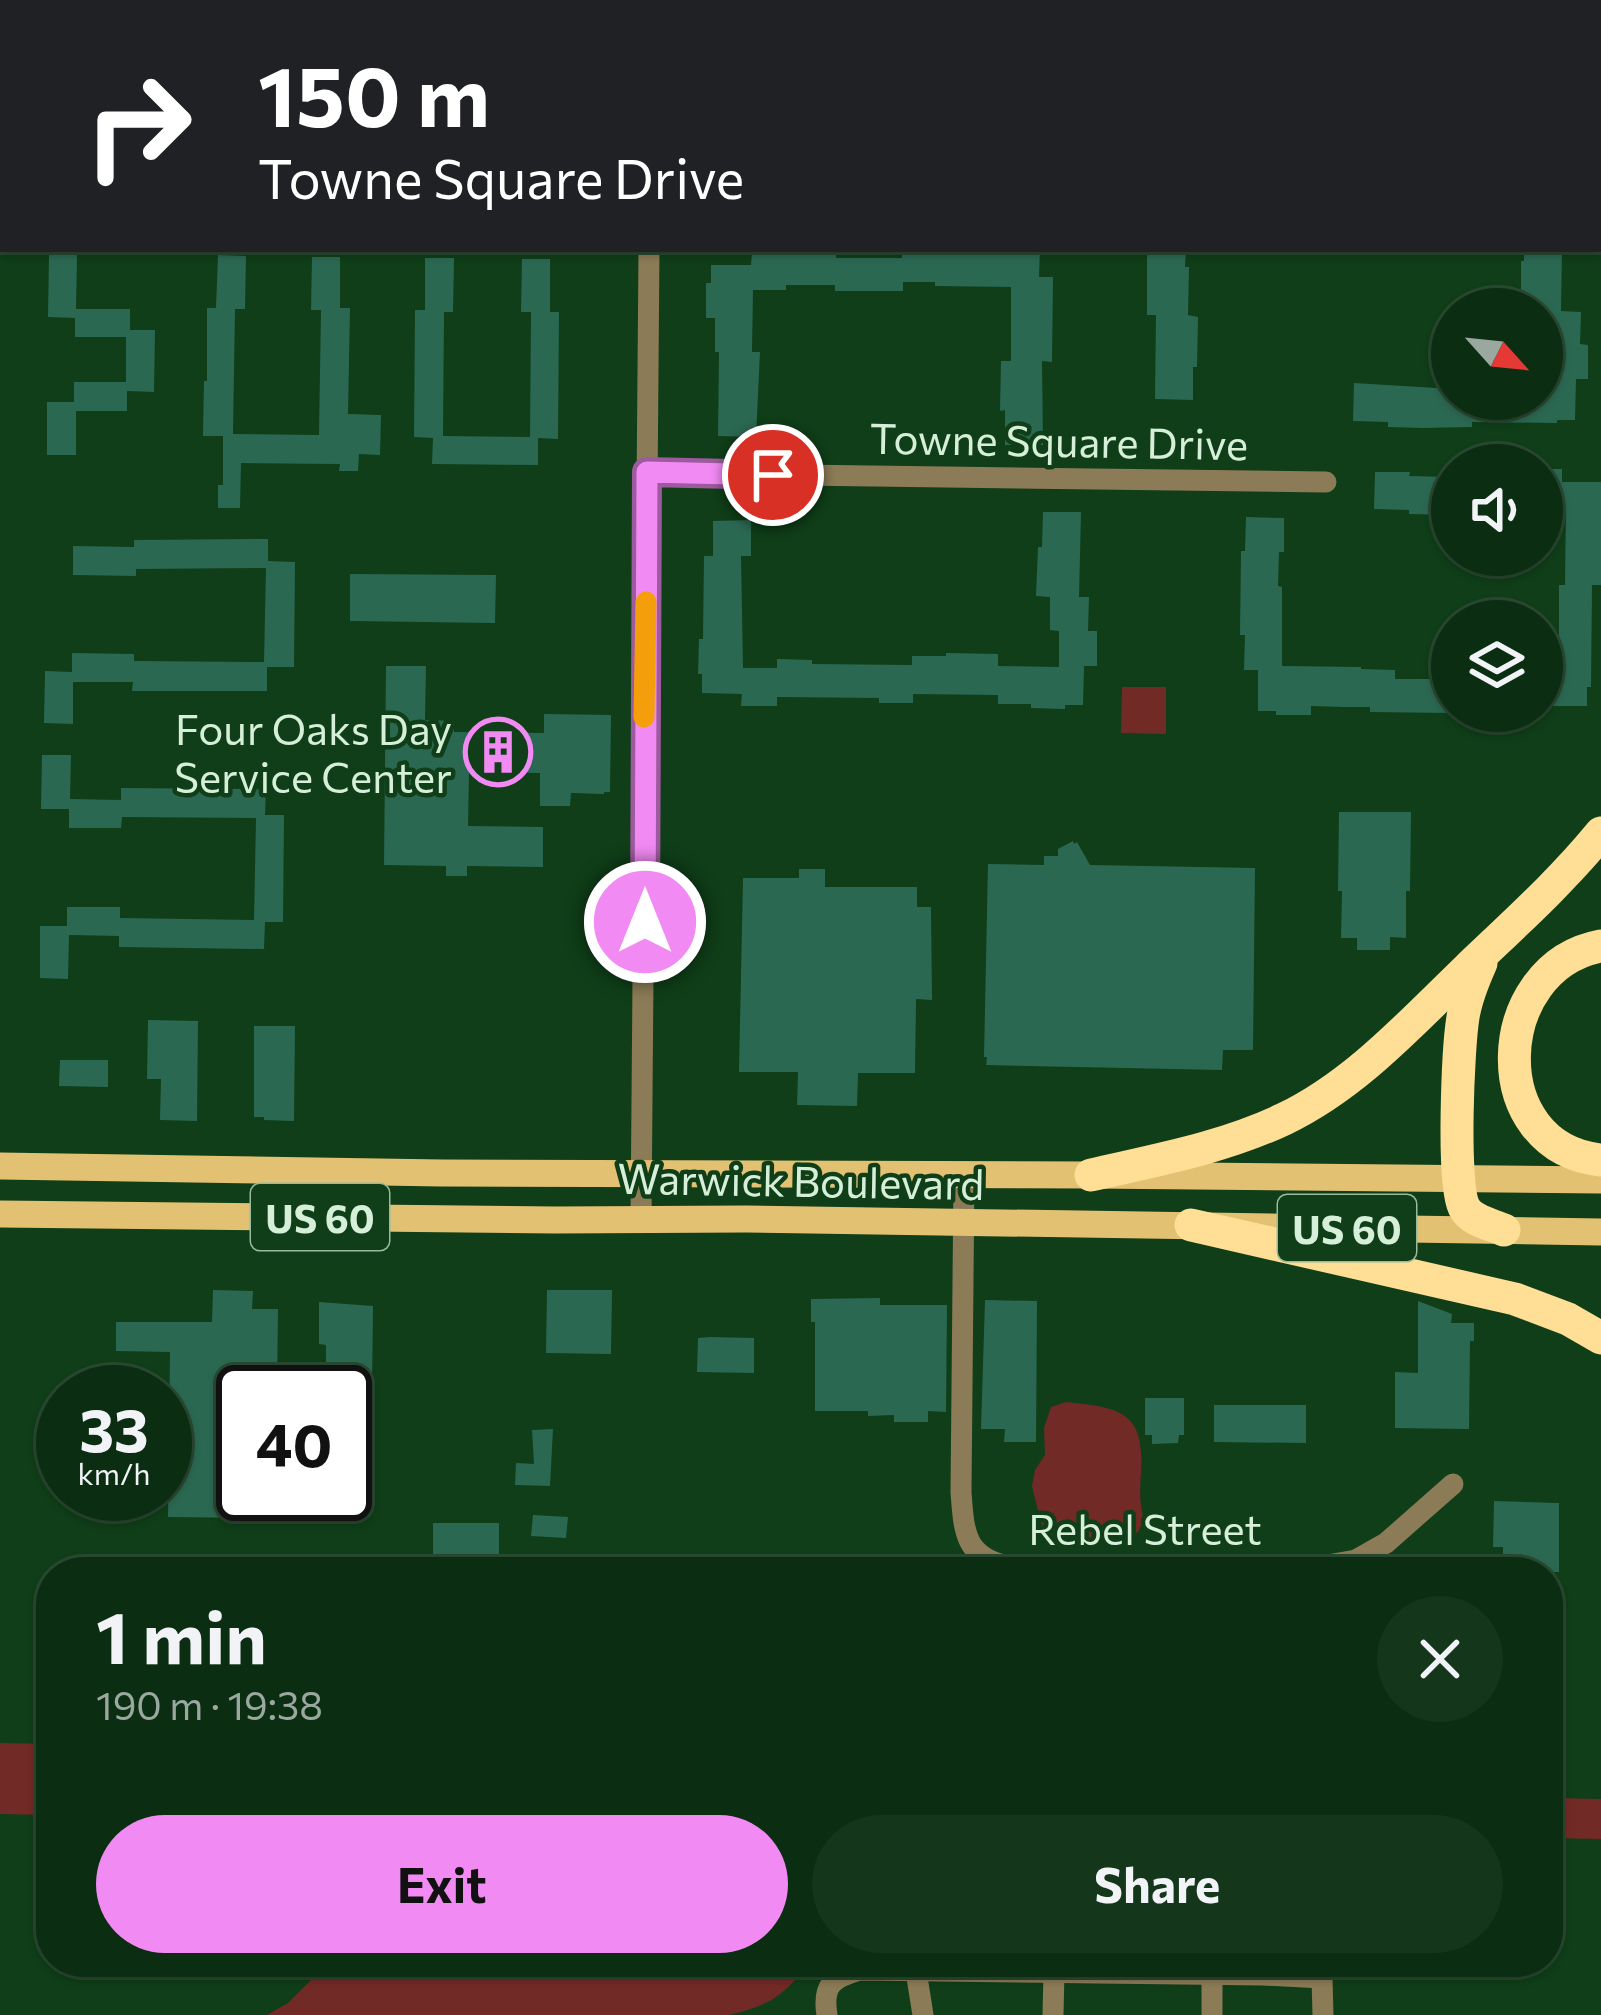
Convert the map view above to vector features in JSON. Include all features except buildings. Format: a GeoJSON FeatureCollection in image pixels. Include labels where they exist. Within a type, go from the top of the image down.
{"type":"FeatureCollection","features":[{"type":"Feature","properties":{"kind":"highway"},"geometry":{"type":"LineString","coordinates":[[1091,1175],[1241,1138],[1316,1102],[1385,1048],[1558,881],[1601,832]]}},
{"type":"Feature","properties":{"kind":"highway"},"geometry":{"type":"LineString","coordinates":[[1601,946],[1575,953],[1541,979],[1521,1016],[1514,1064],[1525,1108],[1546,1138],[1575,1154],[1601,1160]]}},
{"type":"Feature","properties":{"kind":"highway"},"geometry":{"type":"LineString","coordinates":[[1486,951],[1463,1014],[1459,1179],[1466,1211],[1504,1230]]}},
{"type":"Feature","properties":{"kind":"highway"},"geometry":{"type":"LineString","coordinates":[[1191,1225],[1515,1299],[1568,1319],[1601,1338]]}},
{"type":"Feature","properties":{"kind":"main road","name":"Warwick Boulevard"},"geometry":{"type":"LineString","coordinates":[[0,1166],[1601,1180]]}},
{"type":"Feature","properties":{"kind":"main road","name":"Warwick Boulevard"},"geometry":{"type":"LineString","coordinates":[[0,1214],[1601,1232]]}},
{"type":"Feature","properties":{"kind":"street"},"geometry":{"type":"LineString","coordinates":[[641,1220],[650,252]]}},
{"type":"Feature","properties":{"kind":"street","name":"Towne Square Drive"},"geometry":{"type":"LineString","coordinates":[[647,472],[1326,482]]}},
{"type":"Feature","properties":{"kind":"street","name":"Rebel Street"},"geometry":{"type":"LineString","coordinates":[[964,1175],[961,1492],[964,1531],[982,1557]]}},
{"type":"Feature","properties":{"kind":"street","name":"Rebel Street"},"geometry":{"type":"LineString","coordinates":[[1361,1557],[1386,1543],[1454,1484]]}},
{"type":"Feature","properties":{"kind":"street"},"geometry":{"type":"LineString","coordinates":[[827,2015],[828,1988],[842,1977]]}},
{"type":"Feature","properties":{"kind":"street"},"geometry":{"type":"LineString","coordinates":[[917,1977],[923,2015]]}},
{"type":"Feature","properties":{"kind":"street"},"geometry":{"type":"LineString","coordinates":[[1053,2015],[1054,1977]]}},
{"type":"Feature","properties":{"kind":"street"},"geometry":{"type":"LineString","coordinates":[[1211,1977],[1212,2015]]}},
{"type":"Feature","properties":{"kind":"street"},"geometry":{"type":"LineString","coordinates":[[1285,1977],[1322,1978],[1323,2015]]}},
{"type":"Feature","properties":{"kind":"shaded area"},"geometry":{"type":"Polygon","coordinates":[[[1122,687],[1166,687],[1166,734],[1121,733],[1122,687]]]}},
{"type":"Feature","properties":{"kind":"shaded area"},"geometry":{"type":"Polygon","coordinates":[[[1066,1402],[1114,1410],[1133,1424],[1141,1451],[1144,1519],[1138,1532],[1111,1543],[1080,1543],[1054,1537],[1042,1527],[1032,1486],[1035,1470],[1045,1455],[1044,1428],[1051,1407],[1066,1402]]]}},
{"type":"Feature","properties":{"kind":"shaded area"},"geometry":{"type":"Polygon","coordinates":[[[0,1743],[36,1744],[36,1815],[0,1814],[0,1743]]]}},
{"type":"Feature","properties":{"kind":"shaded area"},"geometry":{"type":"Polygon","coordinates":[[[1563,1798],[1601,1799],[1601,1839],[1563,1838],[1563,1798]]]}},
{"type":"Feature","properties":{"kind":"shaded area"},"geometry":{"type":"Polygon","coordinates":[[[314,1977],[797,1977],[776,1997],[730,2015],[267,2015],[288,2003],[314,1977]]]}},
{"type":"Feature","properties":{"kind":"slow traffic"},"geometry":{"type":"LineString","coordinates":[[644,717],[646,602]]}},
{"type":"Feature","properties":{"kind":"place","name":"Four Oaks Day Service Center"},"geometry":{"type":"Point","coordinates":[498,752]}},
{"type":"Feature","properties":{"kind":"route"},"geometry":{"type":"LineString","coordinates":[[645,922],[647,472],[773,475]]}}]}
